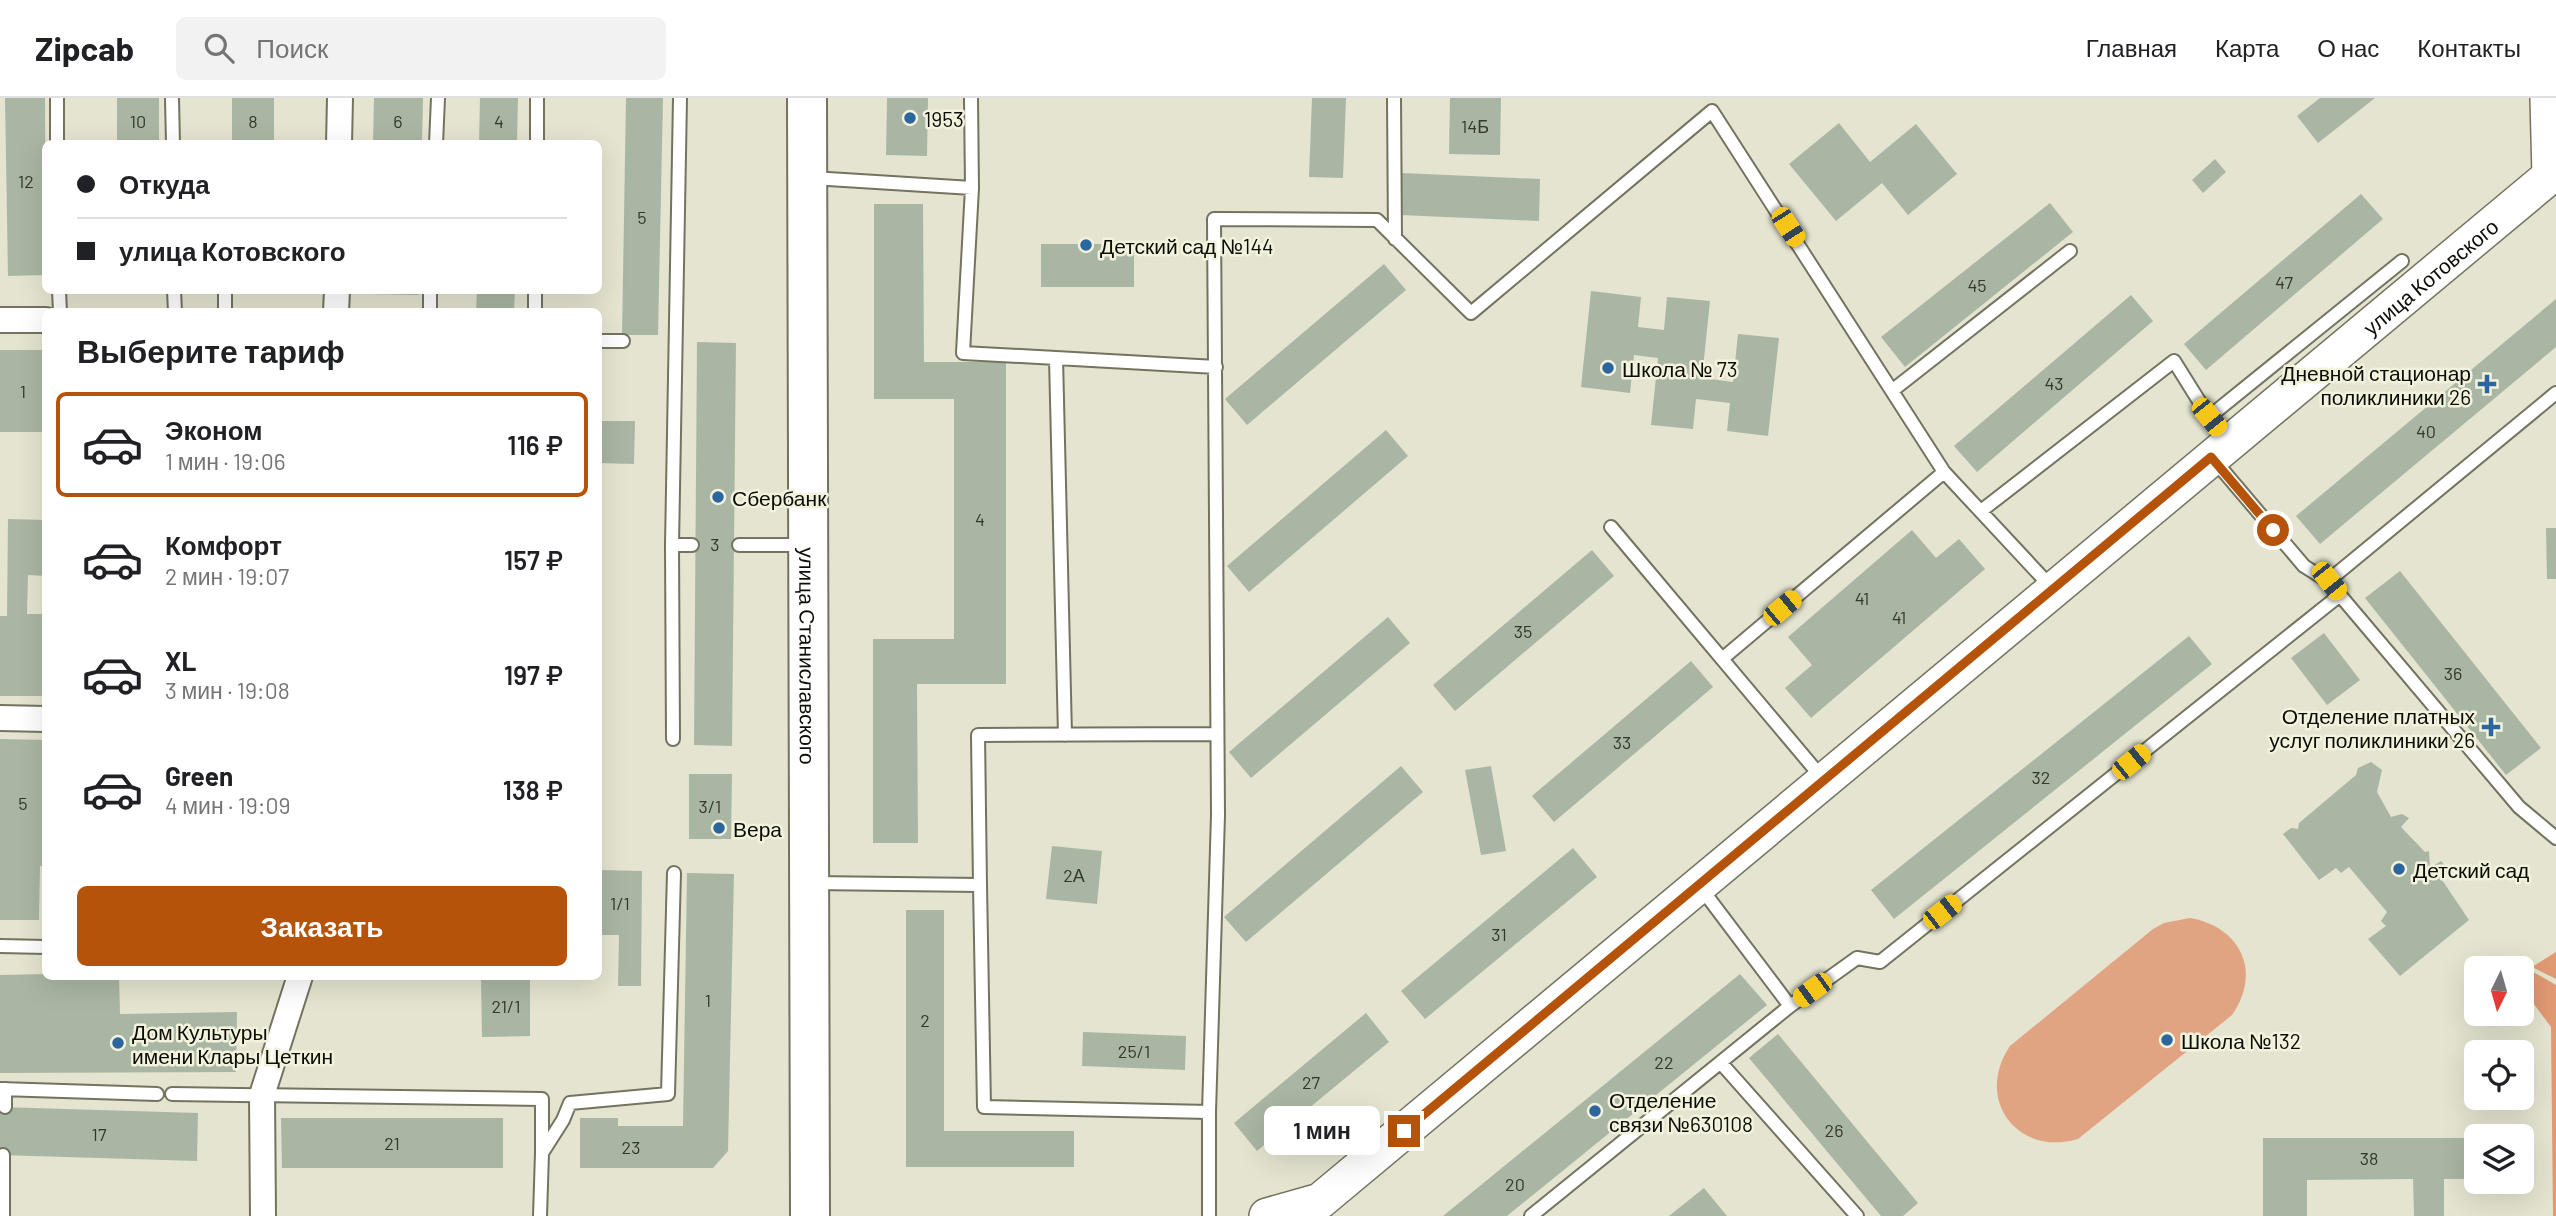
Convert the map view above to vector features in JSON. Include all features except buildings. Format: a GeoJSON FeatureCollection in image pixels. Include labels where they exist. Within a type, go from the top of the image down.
{"type":"FeatureCollection","features":[{"type":"Feature","properties":{"kind":"main road","name":"улица Станиславского"},"geometry":{"type":"LineString","coordinates":[[807,98],[810,1216]]}},
{"type":"Feature","properties":{"kind":"street"},"geometry":{"type":"LineString","coordinates":[[339,140],[340,98]]}},
{"type":"Feature","properties":{"kind":"street"},"geometry":{"type":"LineString","coordinates":[[2548,98],[2553,176]]}},
{"type":"Feature","properties":{"kind":"street","name":"улица Котовского"},"geometry":{"type":"LineString","coordinates":[[1266,1216],[1323,1205],[1699,885],[2054,589],[2217,439],[2553,176]]}},
{"type":"Feature","properties":{"kind":"street"},"geometry":{"type":"LineString","coordinates":[[0,320],[42,320]]}},
{"type":"Feature","properties":{"kind":"street"},"geometry":{"type":"LineString","coordinates":[[0,718],[42,719]]}},
{"type":"Feature","properties":{"kind":"street"},"geometry":{"type":"LineString","coordinates":[[263,1216],[262,1095],[298,980]]}},
{"type":"Feature","properties":{"kind":"lane"},"geometry":{"type":"LineString","coordinates":[[57,98],[57,140]]}},
{"type":"Feature","properties":{"kind":"lane"},"geometry":{"type":"LineString","coordinates":[[172,98],[173,140]]}},
{"type":"Feature","properties":{"kind":"lane"},"geometry":{"type":"LineString","coordinates":[[436,140],[438,98]]}},
{"type":"Feature","properties":{"kind":"lane"},"geometry":{"type":"LineString","coordinates":[[537,98],[537,140]]}},
{"type":"Feature","properties":{"kind":"lane"},"geometry":{"type":"LineString","coordinates":[[673,739],[673,545],[680,98]]}},
{"type":"Feature","properties":{"kind":"lane"},"geometry":{"type":"LineString","coordinates":[[971,98],[972,188],[963,353],[1216,367]]}},
{"type":"Feature","properties":{"kind":"lane"},"geometry":{"type":"LineString","coordinates":[[1394,98],[1395,239]]}},
{"type":"Feature","properties":{"kind":"lane"},"geometry":{"type":"LineString","coordinates":[[1209,1216],[1209,1112],[1218,815],[1214,219],[1377,220],[1471,313],[1712,111],[1944,472],[2054,589]]}},
{"type":"Feature","properties":{"kind":"lane"},"geometry":{"type":"LineString","coordinates":[[807,178],[972,188]]}},
{"type":"Feature","properties":{"kind":"lane"},"geometry":{"type":"LineString","coordinates":[[1893,390],[2070,251]]}},
{"type":"Feature","properties":{"kind":"lane"},"geometry":{"type":"LineString","coordinates":[[2217,439],[2402,261]]}},
{"type":"Feature","properties":{"kind":"lane"},"geometry":{"type":"LineString","coordinates":[[602,341],[623,341]]}},
{"type":"Feature","properties":{"kind":"lane"},"geometry":{"type":"LineString","coordinates":[[1056,358],[1065,735]]}},
{"type":"Feature","properties":{"kind":"lane"},"geometry":{"type":"LineString","coordinates":[[1981,511],[2174,361],[2217,439],[2304,566],[2329,581],[2519,807],[2556,838]]}},
{"type":"Feature","properties":{"kind":"lane"},"geometry":{"type":"LineString","coordinates":[[2329,581],[2556,393]]}},
{"type":"Feature","properties":{"kind":"lane"},"geometry":{"type":"LineString","coordinates":[[1722,659],[1944,472]]}},
{"type":"Feature","properties":{"kind":"lane"},"geometry":{"type":"LineString","coordinates":[[1611,527],[1824,780]]}},
{"type":"Feature","properties":{"kind":"lane"},"geometry":{"type":"LineString","coordinates":[[739,544],[808,545]]}},
{"type":"Feature","properties":{"kind":"lane"},"geometry":{"type":"LineString","coordinates":[[673,545],[692,545]]}},
{"type":"Feature","properties":{"kind":"lane"},"geometry":{"type":"LineString","coordinates":[[1531,1216],[1790,1006],[1857,958],[1880,962],[2340,596]]}},
{"type":"Feature","properties":{"kind":"lane"},"geometry":{"type":"LineString","coordinates":[[1209,1112],[984,1107],[978,736],[1217,734]]}},
{"type":"Feature","properties":{"kind":"lane"},"geometry":{"type":"LineString","coordinates":[[542,1153],[563,1120],[570,1103],[667,1094],[674,873]]}},
{"type":"Feature","properties":{"kind":"lane"},"geometry":{"type":"LineString","coordinates":[[808,883],[980,885]]}},
{"type":"Feature","properties":{"kind":"lane"},"geometry":{"type":"LineString","coordinates":[[1699,885],[1790,1006]]}},
{"type":"Feature","properties":{"kind":"lane"},"geometry":{"type":"LineString","coordinates":[[0,946],[42,947]]}},
{"type":"Feature","properties":{"kind":"lane"},"geometry":{"type":"LineString","coordinates":[[1721,1063],[1857,1216]]}},
{"type":"Feature","properties":{"kind":"lane"},"geometry":{"type":"LineString","coordinates":[[5,1107],[3,1089],[157,1094]]}},
{"type":"Feature","properties":{"kind":"lane"},"geometry":{"type":"LineString","coordinates":[[172,1094],[542,1099],[540,1216]]}},
{"type":"Feature","properties":{"kind":"lane"},"geometry":{"type":"LineString","coordinates":[[3,1155],[3,1216]]}},
{"type":"Feature","properties":{"kind":"shaded area"},"geometry":{"type":"Polygon","coordinates":[[[2190,918],[2208,923],[2222,931],[2234,941],[2241,954],[2245,983],[2241,999],[2232,1015],[2078,1139],[2056,1142],[2037,1140],[2020,1131],[2008,1119],[2000,1103],[1997,1085],[2000,1066],[2010,1046],[2153,929],[2164,923],[2190,918]]]}},
{"type":"Feature","properties":{"kind":"shaded area"},"geometry":{"type":"Polygon","coordinates":[[[2556,952],[2556,979],[2534,966],[2556,952]]]}},
{"type":"Feature","properties":{"kind":"shaded area"},"geometry":{"type":"Polygon","coordinates":[[[2534,972],[2556,985],[2556,1216],[2553,1216],[2551,1027],[2534,1004],[2534,972]]]}},
{"type":"Feature","properties":{"kind":"place","name":"1953"},"geometry":{"type":"Point","coordinates":[910,118]}},
{"type":"Feature","properties":{"kind":"place","name":"Детский сад №144"},"geometry":{"type":"Point","coordinates":[1086,245]}},
{"type":"Feature","properties":{"kind":"place","name":"Школа № 73"},"geometry":{"type":"Point","coordinates":[1608,368]}},
{"type":"Feature","properties":{"kind":"place","name":"Дневной стационар поликлиники 26"},"geometry":{"type":"Point","coordinates":[2487,384]}},
{"type":"Feature","properties":{"kind":"place","name":"Сбербанк"},"geometry":{"type":"Point","coordinates":[718,497]}},
{"type":"Feature","properties":{"kind":"place","name":"Отделение платных услуг поликлиники 26"},"geometry":{"type":"Point","coordinates":[2491,727]}},
{"type":"Feature","properties":{"kind":"place","name":"Вера"},"geometry":{"type":"Point","coordinates":[719,828]}},
{"type":"Feature","properties":{"kind":"place","name":"Детский сад"},"geometry":{"type":"Point","coordinates":[2399,869]}},
{"type":"Feature","properties":{"kind":"place","name":"Школа №132"},"geometry":{"type":"Point","coordinates":[2167,1040]}},
{"type":"Feature","properties":{"kind":"place","name":"Дом Культуры имени Клары Цеткин"},"geometry":{"type":"Point","coordinates":[118,1043]}},
{"type":"Feature","properties":{"kind":"place","name":"Отделение связи №630108"},"geometry":{"type":"Point","coordinates":[1595,1111]}},
{"type":"Feature","properties":{"kind":"route"},"geometry":{"type":"LineString","coordinates":[[1404,1131],[2211,457],[2273,530]]}}]}
